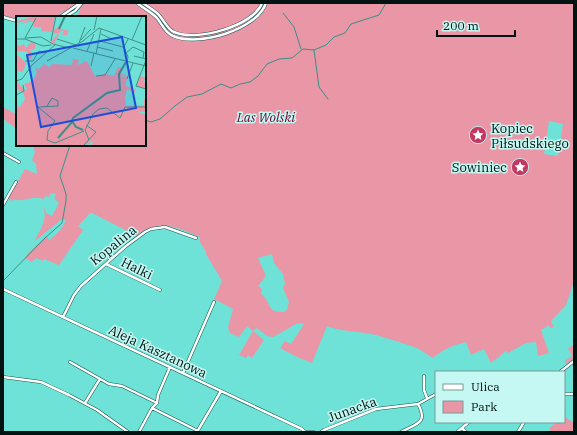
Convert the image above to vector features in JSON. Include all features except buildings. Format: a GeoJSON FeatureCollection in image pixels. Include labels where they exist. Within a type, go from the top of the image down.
{"type":"FeatureCollection","features":[{"type":"Feature","properties":{"kind":"street"},"geometry":{"type":"LineString","coordinates":[[62,16],[81,3]]}},
{"type":"Feature","properties":{"kind":"street"},"geometry":{"type":"LineString","coordinates":[[66,16],[75,11],[81,3]]}},
{"type":"Feature","properties":{"kind":"street"},"geometry":{"type":"LineString","coordinates":[[137,3],[155,17],[170,34],[190,40],[220,36],[239,27],[257,16],[264,9],[266,3]]}},
{"type":"Feature","properties":{"kind":"street"},"geometry":{"type":"LineString","coordinates":[[143,3],[160,16],[172,31],[188,36],[215,33],[238,24],[257,12],[262,3]]}},
{"type":"Feature","properties":{"kind":"street"},"geometry":{"type":"LineString","coordinates":[[3,17],[16,20]]}},
{"type":"Feature","properties":{"kind":"street"},"geometry":{"type":"LineString","coordinates":[[3,153],[19,162]]}},
{"type":"Feature","properties":{"kind":"street"},"geometry":{"type":"LineString","coordinates":[[3,205],[16,182]]}},
{"type":"Feature","properties":{"kind":"street","name":"Kopalina"},"geometry":{"type":"LineString","coordinates":[[63,317],[78,288],[130,242],[151,229],[165,227],[196,238]]}},
{"type":"Feature","properties":{"kind":"street","name":"Halki"},"geometry":{"type":"LineString","coordinates":[[106,264],[160,290]]}},
{"type":"Feature","properties":{"kind":"street","name":"Aleja Kasztanowa"},"geometry":{"type":"LineString","coordinates":[[3,288],[302,429],[305,432]]}},
{"type":"Feature","properties":{"kind":"street"},"geometry":{"type":"LineString","coordinates":[[182,373],[214,302]]}},
{"type":"Feature","properties":{"kind":"street"},"geometry":{"type":"LineString","coordinates":[[561,371],[574,361]]}},
{"type":"Feature","properties":{"kind":"street"},"geometry":{"type":"LineString","coordinates":[[70,362],[110,384],[122,386],[156,403]]}},
{"type":"Feature","properties":{"kind":"street"},"geometry":{"type":"LineString","coordinates":[[139,432],[156,403],[170,367]]}},
{"type":"Feature","properties":{"kind":"street"},"geometry":{"type":"LineString","coordinates":[[424,376],[424,390],[427,398]]}},
{"type":"Feature","properties":{"kind":"street"},"geometry":{"type":"LineString","coordinates":[[3,377],[41,382],[85,403],[128,432]]}},
{"type":"Feature","properties":{"kind":"street"},"geometry":{"type":"LineString","coordinates":[[85,403],[100,379]]}},
{"type":"Feature","properties":{"kind":"street"},"geometry":{"type":"LineString","coordinates":[[152,408],[197,432],[221,391]]}},
{"type":"Feature","properties":{"kind":"street","name":"Junacka"},"geometry":{"type":"LineString","coordinates":[[321,432],[376,409],[418,404],[435,394]]}},
{"type":"Feature","properties":{"kind":"street"},"geometry":{"type":"LineString","coordinates":[[401,432],[418,424],[422,419],[422,411],[418,404]]}},
{"type":"Feature","properties":{"kind":"street"},"geometry":{"type":"LineString","coordinates":[[457,432],[468,423]]}},
{"type":"Feature","properties":{"kind":"street"},"geometry":{"type":"LineString","coordinates":[[518,432],[523,423]]}},
{"type":"Feature","properties":{"kind":"street"},"geometry":{"type":"LineString","coordinates":[[462,428],[466,432]]}},
{"type":"Feature","properties":{"kind":"street","name":"Junacka"},"geometry":{"type":"LineString","coordinates":[[305,432],[314,432]]}},
{"type":"Feature","properties":{"kind":"green space","name":"Las Wolski"},"geometry":{"type":"Polygon","coordinates":[[[3,3],[574,3],[574,281],[566,305],[551,321],[554,327],[550,328],[549,325],[541,330],[549,353],[538,356],[536,342],[526,343],[508,353],[506,351],[491,363],[484,349],[471,355],[466,342],[457,344],[433,358],[417,348],[396,341],[376,335],[327,326],[312,363],[280,348],[285,341],[291,344],[304,324],[298,323],[273,337],[267,336],[257,328],[253,331],[247,326],[239,337],[230,333],[228,327],[233,309],[216,300],[215,304],[213,302],[222,281],[200,242],[200,237],[182,229],[170,226],[158,226],[151,228],[145,230],[137,236],[90,213],[78,226],[83,230],[59,265],[44,259],[43,261],[36,258],[32,262],[25,258],[29,252],[46,236],[49,240],[54,236],[65,222],[65,220],[62,219],[34,242],[43,222],[45,214],[44,209],[45,208],[46,213],[52,216],[59,203],[54,198],[56,194],[51,193],[49,197],[46,196],[43,199],[13,199],[12,201],[8,199],[25,169],[37,174],[36,164],[32,160],[35,152],[33,146],[146,146],[146,16],[77,16],[80,10],[77,5],[60,14],[61,16],[16,16],[16,19],[3,15],[3,3]],[[549,121],[544,154],[558,156],[563,124],[549,121]],[[272,254],[258,258],[266,276],[258,286],[262,289],[261,294],[267,300],[271,309],[278,312],[284,312],[287,310],[289,302],[283,288],[285,284],[283,274],[274,263],[272,254]]]}},
{"type":"Feature","properties":{"kind":"green space"},"geometry":{"type":"Polygon","coordinates":[[[3,107],[16,114],[16,128],[3,119],[3,107]]]}},
{"type":"Feature","properties":{"kind":"green space"},"geometry":{"type":"Polygon","coordinates":[[[253,331],[264,340],[252,358],[248,355],[246,358],[239,355],[253,331]]]}},
{"type":"Feature","properties":{"kind":"green space"},"geometry":{"type":"Polygon","coordinates":[[[574,345],[574,359],[566,364],[565,361],[572,356],[568,348],[574,345]]]}},
{"type":"Feature","properties":{"kind":"green space"},"geometry":{"type":"Polygon","coordinates":[[[565,417],[574,423],[574,432],[551,432],[549,428],[556,423],[565,423],[565,417]]]}},
{"type":"Feature","properties":{"kind":"waterway"},"geometry":{"type":"LineString","coordinates":[[146,120],[151,122],[160,119],[187,97],[202,94],[221,84],[231,88],[250,82],[258,76],[267,64],[279,59],[292,58],[303,49],[314,50],[326,45],[334,37],[345,33],[351,24],[379,15],[386,3]]}},
{"type":"Feature","properties":{"kind":"waterway"},"geometry":{"type":"LineString","coordinates":[[283,13],[294,27],[301,49]]}},
{"type":"Feature","properties":{"kind":"waterway"},"geometry":{"type":"LineString","coordinates":[[314,50],[319,87],[328,99]]}},
{"type":"Feature","properties":{"kind":"waterway"},"geometry":{"type":"LineString","coordinates":[[3,281],[45,238],[62,223],[66,194],[60,176],[70,146]]}},
{"type":"Feature","properties":{"kind":"waterway"},"geometry":{"type":"LineString","coordinates":[[3,354],[3,361]]}},
{"type":"Feature","properties":{"kind":"place","name":"Kopiec Piłsudskiego"},"geometry":{"type":"Point","coordinates":[478,135]}},
{"type":"Feature","properties":{"kind":"place","name":"Sowiniec"},"geometry":{"type":"Point","coordinates":[520,167]}}]}
